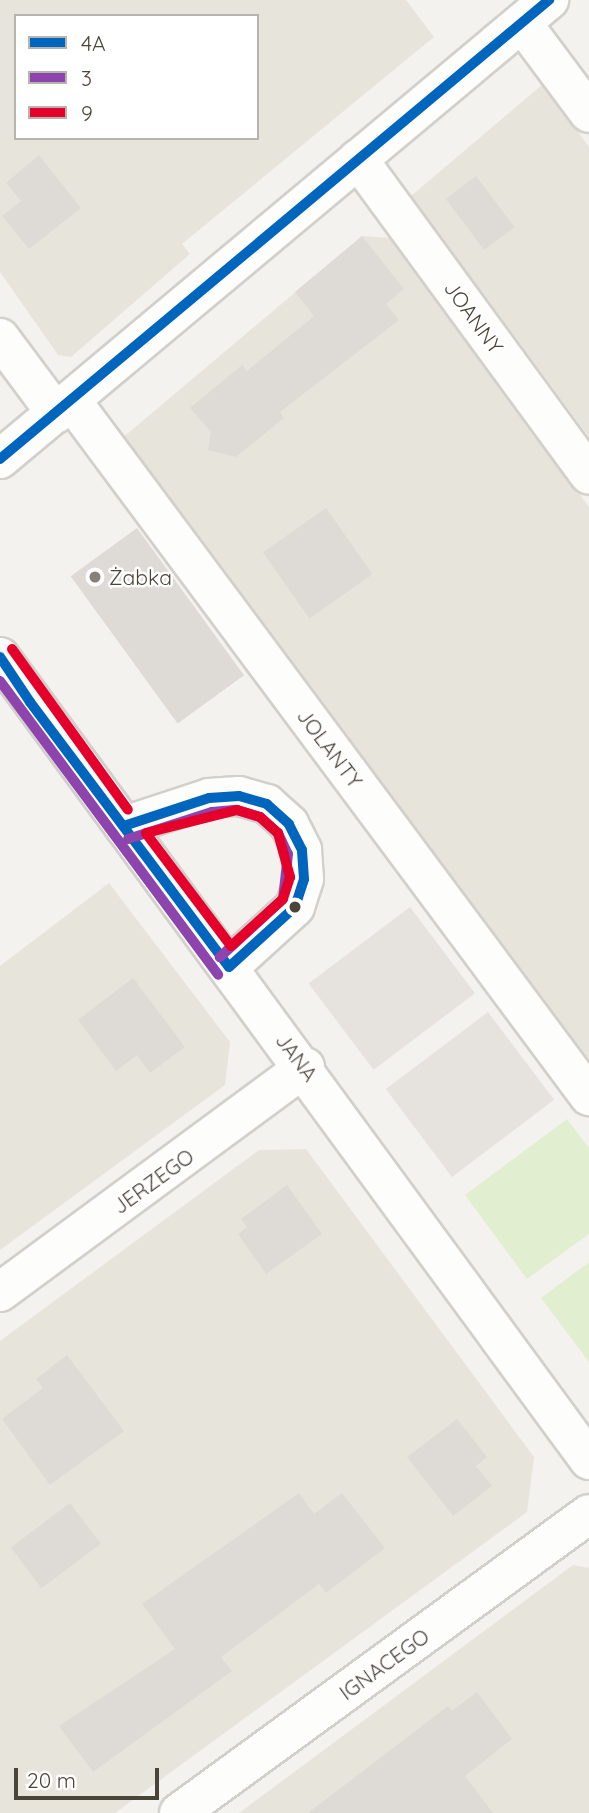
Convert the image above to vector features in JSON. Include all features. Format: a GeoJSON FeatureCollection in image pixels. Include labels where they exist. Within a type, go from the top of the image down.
{"type":"FeatureCollection","features":[{"type":"Feature","properties":{"kind":"street"},"geometry":{"type":"LineString","coordinates":[[0,459],[535,11],[589,113]]}},
{"type":"Feature","properties":{"kind":"street","name":"JOANNY"},"geometry":{"type":"LineString","coordinates":[[359,159],[589,475]]}},
{"type":"Feature","properties":{"kind":"street","name":"JOLANTY"},"geometry":{"type":"LineString","coordinates":[[0,338],[64,407],[589,1097]]}},
{"type":"Feature","properties":{"kind":"street","name":"JANA"},"geometry":{"type":"LineString","coordinates":[[0,657],[305,1068],[589,1460]]}},
{"type":"Feature","properties":{"kind":"street"},"geometry":{"type":"LineString","coordinates":[[124,826],[209,797],[239,796],[267,804],[289,824],[302,850],[304,879],[295,907],[229,967]]}},
{"type":"Feature","properties":{"kind":"street","name":"JERZEGO"},"geometry":{"type":"LineString","coordinates":[[0,1292],[305,1068]]}},
{"type":"Feature","properties":{"kind":"street","name":"IGNACEGO"},"geometry":{"type":"LineString","coordinates":[[179,1813],[589,1514]]}},
{"type":"Feature","properties":{"kind":"shaded area"},"geometry":{"type":"Polygon","coordinates":[[[0,0],[406,0],[434,37],[182,244],[190,254],[71,357],[58,355],[0,272],[0,0]]]}},
{"type":"Feature","properties":{"kind":"shaded area"},"geometry":{"type":"Polygon","coordinates":[[[543,84],[589,147],[589,437],[411,196],[543,84]]]}},
{"type":"Feature","properties":{"kind":"shaded area"},"geometry":{"type":"Polygon","coordinates":[[[362,236],[391,238],[589,507],[589,1070],[120,440],[362,236]]]}},
{"type":"Feature","properties":{"kind":"shaded area"},"geometry":{"type":"Polygon","coordinates":[[[109,883],[230,1042],[225,1085],[0,1250],[0,966],[109,883]]]}},
{"type":"Feature","properties":{"kind":"shaded area"},"geometry":{"type":"Polygon","coordinates":[[[410,907],[475,993],[374,1070],[309,983],[410,907]]]}},
{"type":"Feature","properties":{"kind":"shaded area"},"geometry":{"type":"Polygon","coordinates":[[[488,1012],[554,1100],[452,1177],[386,1089],[488,1012]]]}},
{"type":"Feature","properties":{"kind":"shaded area"},"geometry":{"type":"Polygon","coordinates":[[[306,1149],[534,1457],[527,1512],[115,1813],[0,1813],[0,1341],[259,1150],[306,1149]]]}},
{"type":"Feature","properties":{"kind":"shaded area"},"geometry":{"type":"Polygon","coordinates":[[[573,1565],[589,1568],[589,1813],[239,1813],[573,1565]]]}},
{"type":"Feature","properties":{"kind":"green space"},"geometry":{"type":"Polygon","coordinates":[[[567,1119],[589,1148],[589,1234],[527,1279],[465,1195],[567,1119]]]}},
{"type":"Feature","properties":{"kind":"green space"},"geometry":{"type":"Polygon","coordinates":[[[589,1262],[589,1362],[541,1298],[589,1262]]]}},
{"type":"Feature","properties":{"kind":"building"},"geometry":{"type":"Polygon","coordinates":[[[39,155],[81,208],[29,249],[2,216],[21,201],[6,183],[39,155]]]}},
{"type":"Feature","properties":{"kind":"building"},"geometry":{"type":"Polygon","coordinates":[[[476,176],[515,227],[484,250],[446,199],[476,176]]]}},
{"type":"Feature","properties":{"kind":"building"},"geometry":{"type":"Polygon","coordinates":[[[362,236],[404,289],[386,304],[399,320],[280,412],[284,418],[236,457],[208,450],[211,432],[190,408],[242,365],[247,371],[314,316],[295,292],[362,236]]]}},
{"type":"Feature","properties":{"kind":"building"},"geometry":{"type":"Polygon","coordinates":[[[326,508],[372,574],[309,619],[263,552],[326,508]]]}},
{"type":"Feature","properties":{"kind":"building"},"geometry":{"type":"Polygon","coordinates":[[[137,528],[244,675],[178,723],[71,576],[137,528]]]}},
{"type":"Feature","properties":{"kind":"building"},"geometry":{"type":"Polygon","coordinates":[[[133,978],[185,1047],[150,1073],[137,1055],[116,1071],[78,1020],[133,978]]]}},
{"type":"Feature","properties":{"kind":"building"},"geometry":{"type":"Polygon","coordinates":[[[287,1185],[322,1234],[266,1274],[238,1234],[247,1227],[241,1219],[287,1185]]]}},
{"type":"Feature","properties":{"kind":"building"},"geometry":{"type":"Polygon","coordinates":[[[67,1355],[124,1431],[50,1485],[2,1419],[43,1388],[36,1379],[67,1355]]]}},
{"type":"Feature","properties":{"kind":"building"},"geometry":{"type":"Polygon","coordinates":[[[457,1419],[487,1457],[476,1466],[492,1486],[453,1516],[407,1457],[457,1419]]]}},
{"type":"Feature","properties":{"kind":"building"},"geometry":{"type":"Polygon","coordinates":[[[299,1493],[314,1514],[342,1493],[385,1548],[326,1593],[319,1584],[221,1657],[232,1671],[93,1772],[59,1726],[175,1649],[142,1604],[299,1493]]]}},
{"type":"Feature","properties":{"kind":"building"},"geometry":{"type":"Polygon","coordinates":[[[70,1503],[101,1544],[42,1588],[11,1548],[70,1503]]]}},
{"type":"Feature","properties":{"kind":"building"},"geometry":{"type":"Polygon","coordinates":[[[477,1692],[512,1739],[465,1776],[493,1813],[308,1813],[448,1706],[452,1711],[477,1692]]]}},
{"type":"Feature","properties":{"kind":"transit line","name":"4A"},"geometry":{"type":"LineString","coordinates":[[0,459],[549,0]]}},
{"type":"Feature","properties":{"kind":"transit line","name":"9"},"geometry":{"type":"LineString","coordinates":[[12,649],[128,810]]}},
{"type":"Feature","properties":{"kind":"transit line","name":"4A"},"geometry":{"type":"LineString","coordinates":[[0,657],[30,702],[229,967],[295,907],[304,879],[302,850],[289,824],[267,804],[239,796],[209,798],[124,826]]}},
{"type":"Feature","properties":{"kind":"transit line","name":"3"},"geometry":{"type":"LineString","coordinates":[[0,681],[218,975]]}},
{"type":"Feature","properties":{"kind":"transit line","name":"3"},"geometry":{"type":"LineString","coordinates":[[128,839],[212,812],[237,810],[260,817],[278,833],[288,854],[283,899],[220,957]]}},
{"type":"Feature","properties":{"kind":"transit line","name":"9"},"geometry":{"type":"LineString","coordinates":[[237,810],[260,817],[278,833],[290,877],[283,899],[231,946],[146,833],[237,810]]}},
{"type":"Feature","properties":{"kind":"place","name":"Żabka"},"geometry":{"type":"Point","coordinates":[95,577]}}]}
